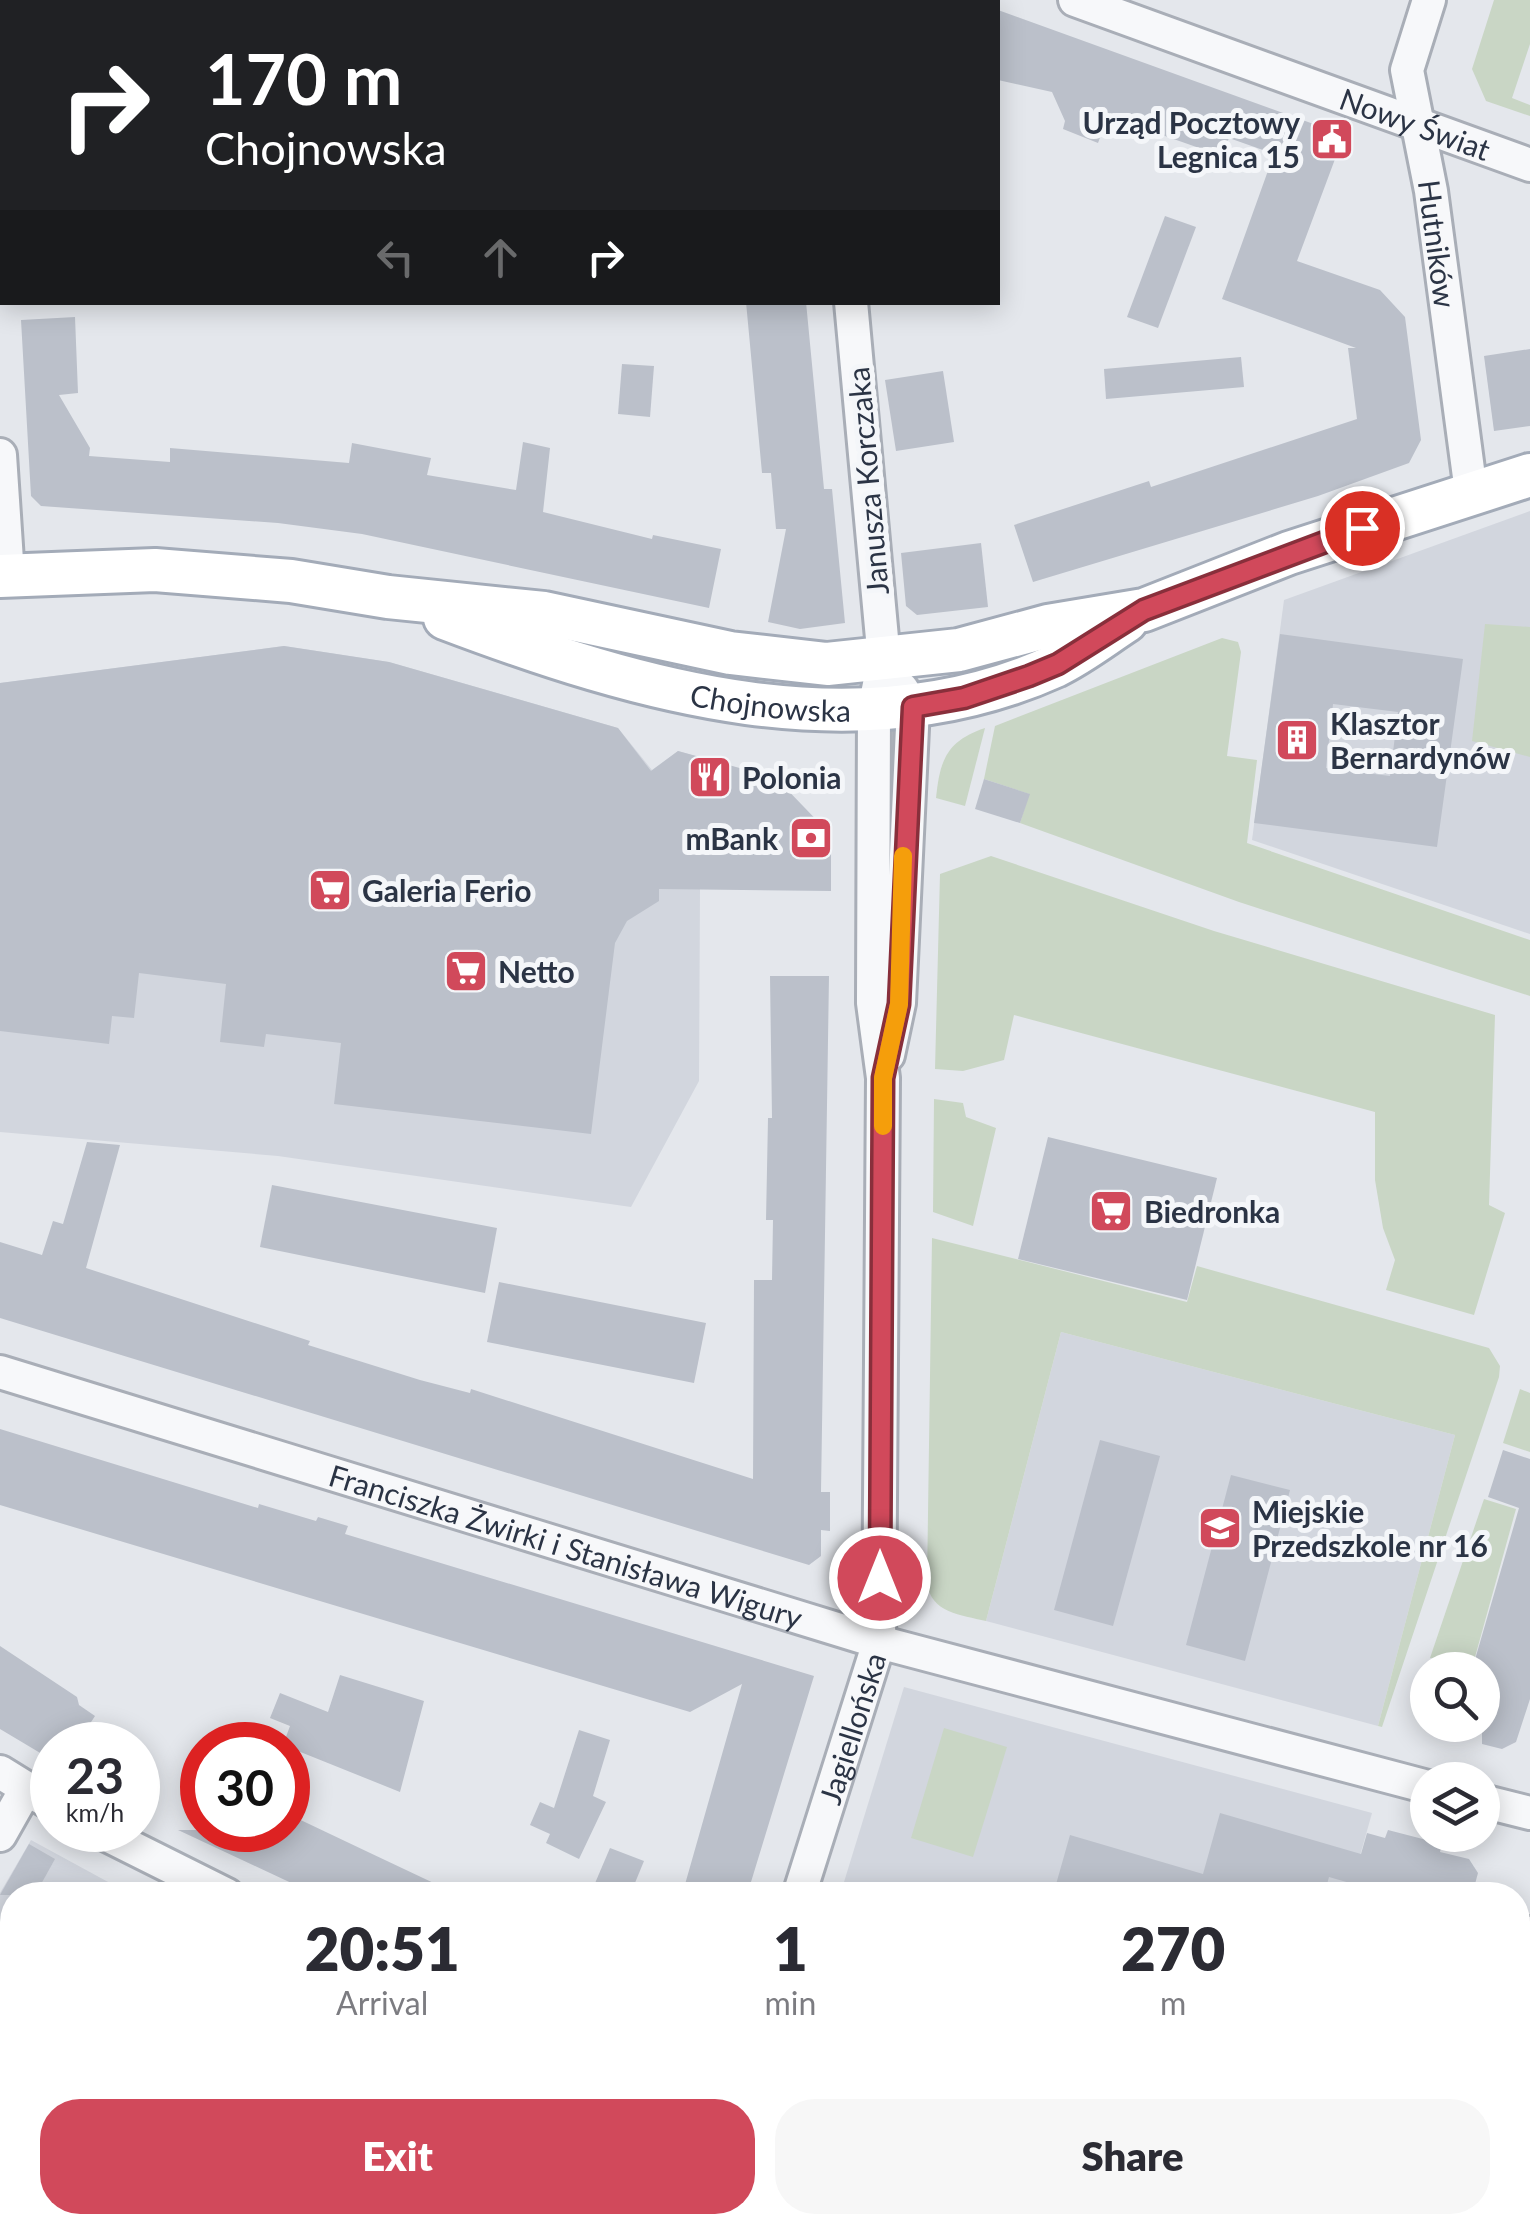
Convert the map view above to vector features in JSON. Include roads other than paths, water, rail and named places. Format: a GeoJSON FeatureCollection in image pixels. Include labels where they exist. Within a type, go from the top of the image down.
{"type":"FeatureCollection","features":[{"type":"Feature","properties":{"kind":"main road","name":"Chojnowska"},"geometry":{"type":"LineString","coordinates":[[388,597],[536,652],[720,700],[788,710],[894,708],[980,694],[1058,664],[1144,610],[1289,553],[1530,475]]}},
{"type":"Feature","properties":{"kind":"main road","name":"Chojnowska"},"geometry":{"type":"LineString","coordinates":[[3,577],[155,570],[216,573],[388,597],[544,613],[790,664],[884,660],[990,644],[1048,626],[1144,610]]}},
{"type":"Feature","properties":{"kind":"street","name":"Nowy Świat"},"geometry":{"type":"LineString","coordinates":[[1075,0],[1530,165]]}},
{"type":"Feature","properties":{"kind":"street","name":"Hutników"},"geometry":{"type":"LineString","coordinates":[[1429,0],[1407,70],[1420,126],[1470,492]]}},
{"type":"Feature","properties":{"kind":"street","name":"Janusza Korczaka"},"geometry":{"type":"LineString","coordinates":[[851,305],[884,660]]}},
{"type":"Feature","properties":{"kind":"street"},"geometry":{"type":"LineString","coordinates":[[0,455],[3,577]]}},
{"type":"Feature","properties":{"kind":"street"},"geometry":{"type":"LineString","coordinates":[[884,660],[894,708]]}},
{"type":"Feature","properties":{"kind":"street","name":"Jagiellońska"},"geometry":{"type":"LineString","coordinates":[[803,1882],[879,1642],[883,1078],[899,1004],[894,708]]}},
{"type":"Feature","properties":{"kind":"street","name":"Franciszka Żwirki i Stanisława Wigury"},"geometry":{"type":"LineString","coordinates":[[0,1372],[879,1642],[1410,1782]]}},
{"type":"Feature","properties":{"kind":"street"},"geometry":{"type":"LineString","coordinates":[[0,1835],[26,1788]]}},
{"type":"Feature","properties":{"kind":"street"},"geometry":{"type":"LineString","coordinates":[[1500,1806],[1530,1814]]}},
{"type":"Feature","properties":{"kind":"street"},"geometry":{"type":"LineString","coordinates":[[142,1852],[202,1882]]}},
{"type":"Feature","properties":{"kind":"place","name":"Urząd Pocztowy Legnica 15"},"geometry":{"type":"Point","coordinates":[1332,139]}},
{"type":"Feature","properties":{"kind":"place","name":"Klasztor Bernardynów"},"geometry":{"type":"Point","coordinates":[1297,740]}},
{"type":"Feature","properties":{"kind":"place","name":"Polonia"},"geometry":{"type":"Point","coordinates":[710,777]}},
{"type":"Feature","properties":{"kind":"place","name":"mBank"},"geometry":{"type":"Point","coordinates":[811,838]}},
{"type":"Feature","properties":{"kind":"place","name":"Galeria Ferio"},"geometry":{"type":"Point","coordinates":[330,890]}},
{"type":"Feature","properties":{"kind":"place","name":"Netto"},"geometry":{"type":"Point","coordinates":[466,971]}},
{"type":"Feature","properties":{"kind":"place","name":"Biedronka"},"geometry":{"type":"Point","coordinates":[1111,1211]}},
{"type":"Feature","properties":{"kind":"place","name":"Miejskie Przedszkole nr 16"},"geometry":{"type":"Point","coordinates":[1220,1528]}}]}
